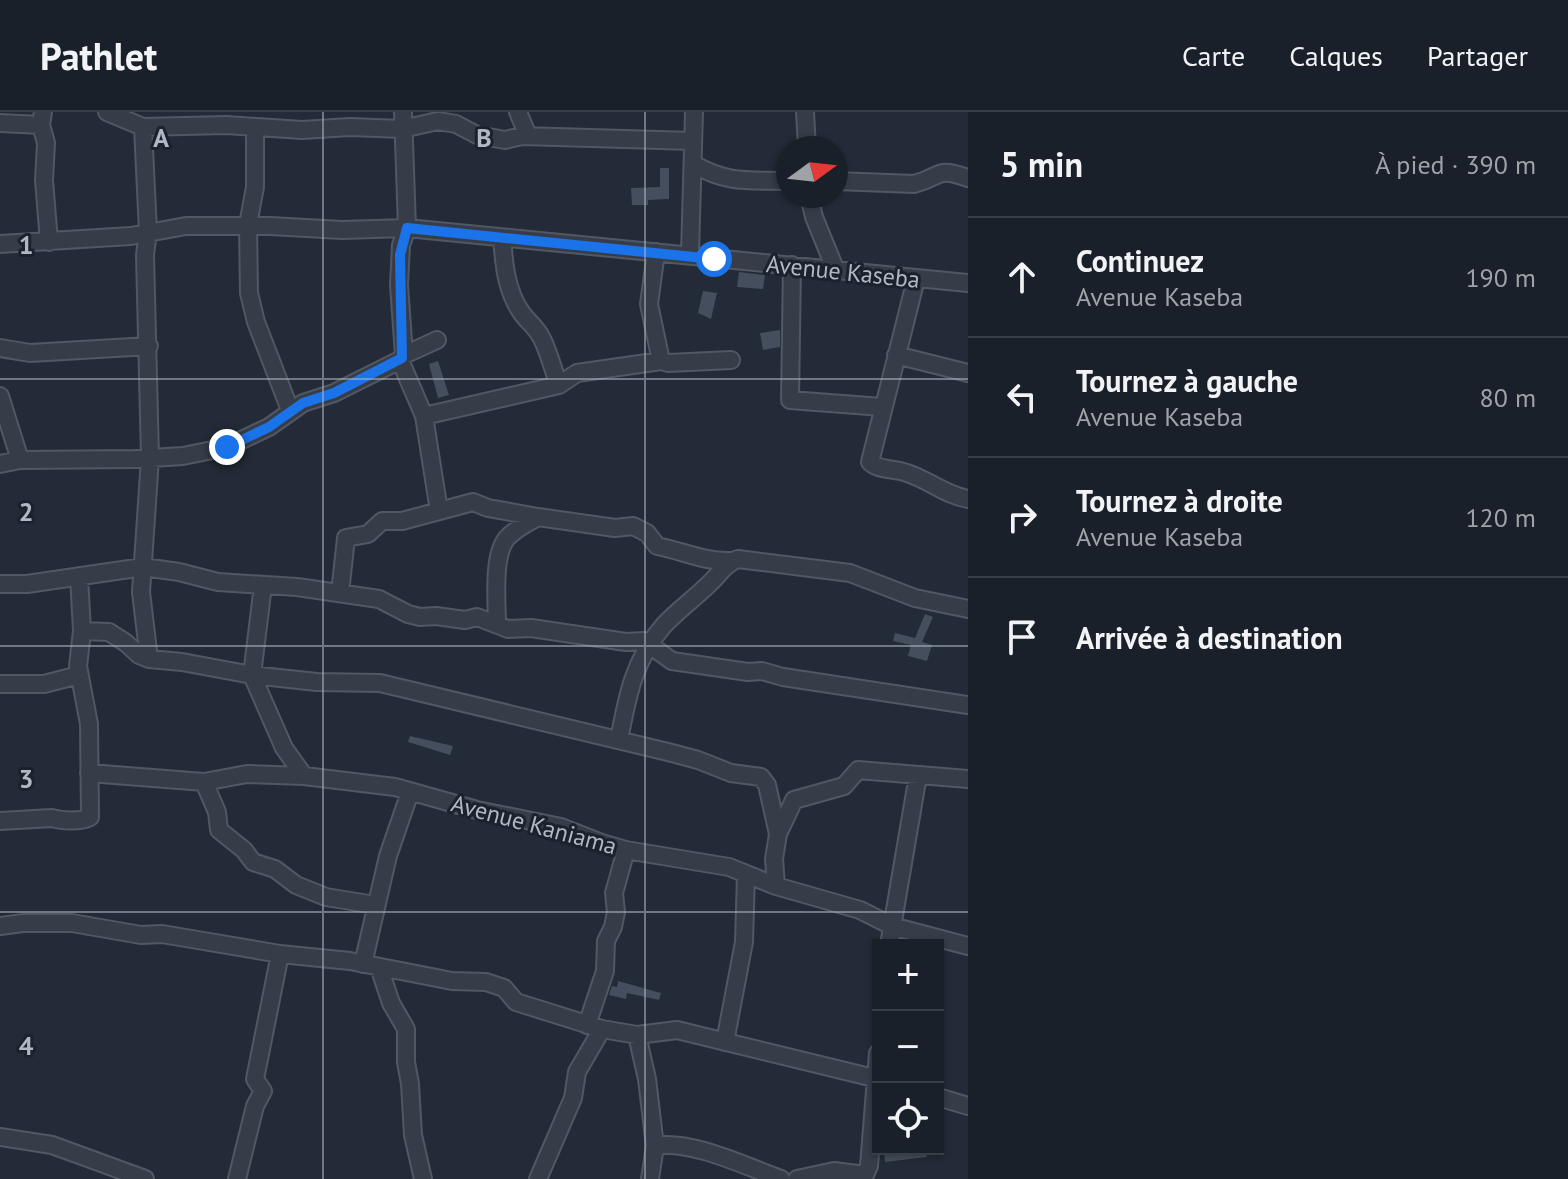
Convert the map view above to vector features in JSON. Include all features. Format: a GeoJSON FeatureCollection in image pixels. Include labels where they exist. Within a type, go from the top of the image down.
{"type":"FeatureCollection","features":[{"type":"Feature","properties":{"kind":"street"},"geometry":{"type":"LineString","coordinates":[[107,112],[143,127],[226,125],[402,129],[447,122],[477,135],[505,140],[528,136],[693,141]]}},
{"type":"Feature","properties":{"kind":"street"},"geometry":{"type":"LineString","coordinates":[[403,112],[407,228],[400,255],[402,358],[424,416],[439,511]]}},
{"type":"Feature","properties":{"kind":"street"},"geometry":{"type":"LineString","coordinates":[[518,112],[528,136]]}},
{"type":"Feature","properties":{"kind":"street"},"geometry":{"type":"LineString","coordinates":[[690,254],[694,112]]}},
{"type":"Feature","properties":{"kind":"street"},"geometry":{"type":"LineString","coordinates":[[805,112],[806,136]]}},
{"type":"Feature","properties":{"kind":"street"},"geometry":{"type":"LineString","coordinates":[[0,123],[42,119],[46,143],[44,180],[49,242]]}},
{"type":"Feature","properties":{"kind":"street"},"geometry":{"type":"LineString","coordinates":[[143,127],[148,232],[145,255],[150,458],[141,592],[149,659]]}},
{"type":"Feature","properties":{"kind":"street"},"geometry":{"type":"LineString","coordinates":[[255,128],[255,187],[248,225],[249,293],[256,322],[290,410]]}},
{"type":"Feature","properties":{"kind":"street"},"geometry":{"type":"LineString","coordinates":[[693,164],[728,179],[776,181]]}},
{"type":"Feature","properties":{"kind":"street"},"geometry":{"type":"LineString","coordinates":[[848,181],[914,184],[936,172],[945,171],[968,178]]}},
{"type":"Feature","properties":{"kind":"street"},"geometry":{"type":"LineString","coordinates":[[812,208],[836,271]]}},
{"type":"Feature","properties":{"kind":"street","name":"Avenue Kaseba"},"geometry":{"type":"LineString","coordinates":[[0,244],[131,236],[186,226],[248,225],[342,230],[407,228],[968,283]]}},
{"type":"Feature","properties":{"kind":"street"},"geometry":{"type":"LineString","coordinates":[[502,238],[509,289],[520,312],[542,339],[559,385]]}},
{"type":"Feature","properties":{"kind":"street"},"geometry":{"type":"LineString","coordinates":[[656,252],[649,304],[661,361]]}},
{"type":"Feature","properties":{"kind":"street"},"geometry":{"type":"LineString","coordinates":[[792,265],[790,400],[882,407]]}},
{"type":"Feature","properties":{"kind":"street"},"geometry":{"type":"LineString","coordinates":[[916,279],[870,462],[875,467],[916,476],[942,491],[968,499]]}},
{"type":"Feature","properties":{"kind":"street"},"geometry":{"type":"LineString","coordinates":[[0,464],[20,460],[183,456],[227,447],[269,427],[303,403],[338,391],[437,340]]}},
{"type":"Feature","properties":{"kind":"street"},"geometry":{"type":"LineString","coordinates":[[0,348],[30,353],[149,346]]}},
{"type":"Feature","properties":{"kind":"street"},"geometry":{"type":"LineString","coordinates":[[896,355],[968,373]]}},
{"type":"Feature","properties":{"kind":"street"},"geometry":{"type":"LineString","coordinates":[[424,416],[559,385],[577,373],[661,361],[731,360]]}},
{"type":"Feature","properties":{"kind":"street"},"geometry":{"type":"LineString","coordinates":[[0,396],[20,460]]}},
{"type":"Feature","properties":{"kind":"street"},"geometry":{"type":"LineString","coordinates":[[340,593],[346,538],[368,534],[382,521],[402,521],[473,502],[488,508],[538,517],[615,528],[633,526],[647,533],[657,546],[687,551],[710,562],[738,559],[850,573],[915,598],[968,609]]}},
{"type":"Feature","properties":{"kind":"street"},"geometry":{"type":"LineString","coordinates":[[497,625],[497,577],[504,541],[514,531],[538,517]]}},
{"type":"Feature","properties":{"kind":"street"},"geometry":{"type":"LineString","coordinates":[[619,740],[628,693],[638,662],[649,643],[730,561]]}},
{"type":"Feature","properties":{"kind":"street"},"geometry":{"type":"LineString","coordinates":[[0,584],[27,584],[143,567],[218,582],[385,600],[408,614],[420,617],[465,620],[477,617],[508,629],[531,628],[649,643],[672,661],[748,672],[762,671],[783,677],[968,705]]}},
{"type":"Feature","properties":{"kind":"street"},"geometry":{"type":"LineString","coordinates":[[0,821],[52,818],[87,820],[92,814],[89,724],[79,675],[82,631],[79,576]]}},
{"type":"Feature","properties":{"kind":"street"},"geometry":{"type":"LineString","coordinates":[[263,585],[252,675],[284,748],[304,776]]}},
{"type":"Feature","properties":{"kind":"street"},"geometry":{"type":"LineString","coordinates":[[82,631],[109,632],[149,659],[252,675],[347,685],[380,683],[698,760],[731,773],[761,777],[770,796],[778,834]]}},
{"type":"Feature","properties":{"kind":"street"},"geometry":{"type":"LineString","coordinates":[[0,684],[44,684],[79,675]]}},
{"type":"Feature","properties":{"kind":"street"},"geometry":{"type":"LineString","coordinates":[[770,796],[794,800],[844,786],[854,773],[863,769],[968,779]]}},
{"type":"Feature","properties":{"kind":"street","name":"Avenue Kaniama"},"geometry":{"type":"LineString","coordinates":[[89,773],[204,782],[247,774],[304,776],[395,787],[477,810],[561,827],[626,850],[729,867],[776,886],[860,910],[892,926],[968,946]]}},
{"type":"Feature","properties":{"kind":"street"},"geometry":{"type":"LineString","coordinates":[[890,939],[918,775]]}},
{"type":"Feature","properties":{"kind":"street"},"geometry":{"type":"LineString","coordinates":[[204,782],[217,812],[219,830],[244,850],[253,862],[275,869],[285,879],[311,892],[375,905]]}},
{"type":"Feature","properties":{"kind":"street"},"geometry":{"type":"LineString","coordinates":[[410,792],[375,905],[371,965],[406,1029],[413,1135],[423,1179]]}},
{"type":"Feature","properties":{"kind":"street"},"geometry":{"type":"LineString","coordinates":[[776,886],[774,859],[778,834],[794,800]]}},
{"type":"Feature","properties":{"kind":"street"},"geometry":{"type":"LineString","coordinates":[[538,1179],[573,1098],[577,1072],[594,1027],[605,971],[606,941],[616,912],[614,893],[626,850]]}},
{"type":"Feature","properties":{"kind":"street"},"geometry":{"type":"LineString","coordinates":[[725,1042],[744,942],[746,874]]}},
{"type":"Feature","properties":{"kind":"street"},"geometry":{"type":"LineString","coordinates":[[0,926],[72,923],[371,965],[452,981],[499,984],[516,1002],[594,1027],[637,1035],[677,1030],[872,1078]]}},
{"type":"Feature","properties":{"kind":"street"},"geometry":{"type":"LineString","coordinates":[[237,1179],[255,1106],[263,1091],[255,1079],[280,954]]}},
{"type":"Feature","properties":{"kind":"street"},"geometry":{"type":"LineString","coordinates":[[637,1035],[647,1079],[655,1146],[650,1179]]}},
{"type":"Feature","properties":{"kind":"street"},"geometry":{"type":"LineString","coordinates":[[797,1179],[834,1171],[866,1178],[877,1083]]}},
{"type":"Feature","properties":{"kind":"street"},"geometry":{"type":"LineString","coordinates":[[944,1099],[968,1106]]}},
{"type":"Feature","properties":{"kind":"street"},"geometry":{"type":"LineString","coordinates":[[0,1137],[52,1145],[145,1179]]}},
{"type":"Feature","properties":{"kind":"street"},"geometry":{"type":"LineString","coordinates":[[655,1146],[682,1146],[781,1179]]}},
{"type":"Feature","properties":{"kind":"building"},"geometry":{"type":"Polygon","coordinates":[[[660,168],[669,168],[669,199],[648,200],[648,205],[632,205],[631,188],[660,187],[660,168]]]}},
{"type":"Feature","properties":{"kind":"building"},"geometry":{"type":"Polygon","coordinates":[[[739,272],[765,275],[763,289],[737,287],[739,272]]]}},
{"type":"Feature","properties":{"kind":"building"},"geometry":{"type":"Polygon","coordinates":[[[703,291],[717,293],[711,319],[698,313],[703,291]]]}},
{"type":"Feature","properties":{"kind":"building"},"geometry":{"type":"Polygon","coordinates":[[[780,330],[780,347],[763,350],[760,333],[780,330]]]}},
{"type":"Feature","properties":{"kind":"building"},"geometry":{"type":"Polygon","coordinates":[[[438,361],[449,395],[438,398],[429,364],[438,361]]]}},
{"type":"Feature","properties":{"kind":"building"},"geometry":{"type":"Polygon","coordinates":[[[925,614],[933,617],[922,642],[932,645],[927,661],[908,656],[911,645],[893,641],[895,633],[915,638],[925,614]]]}},
{"type":"Feature","properties":{"kind":"building"},"geometry":{"type":"Polygon","coordinates":[[[410,736],[453,746],[450,755],[408,742],[410,736]]]}},
{"type":"Feature","properties":{"kind":"building"},"geometry":{"type":"Polygon","coordinates":[[[618,981],[661,993],[659,1000],[627,993],[626,999],[609,995],[612,986],[617,987],[618,981]]]}},
{"type":"Feature","properties":{"kind":"building"},"geometry":{"type":"Polygon","coordinates":[[[884,1155],[927,1155],[927,1157],[885,1162],[884,1155]]]}},
{"type":"Feature","properties":{"kind":"route"},"geometry":{"type":"LineString","coordinates":[[227,447],[269,427],[303,403],[334,393],[402,358],[400,255],[407,228],[690,254],[714,259]]}}]}
